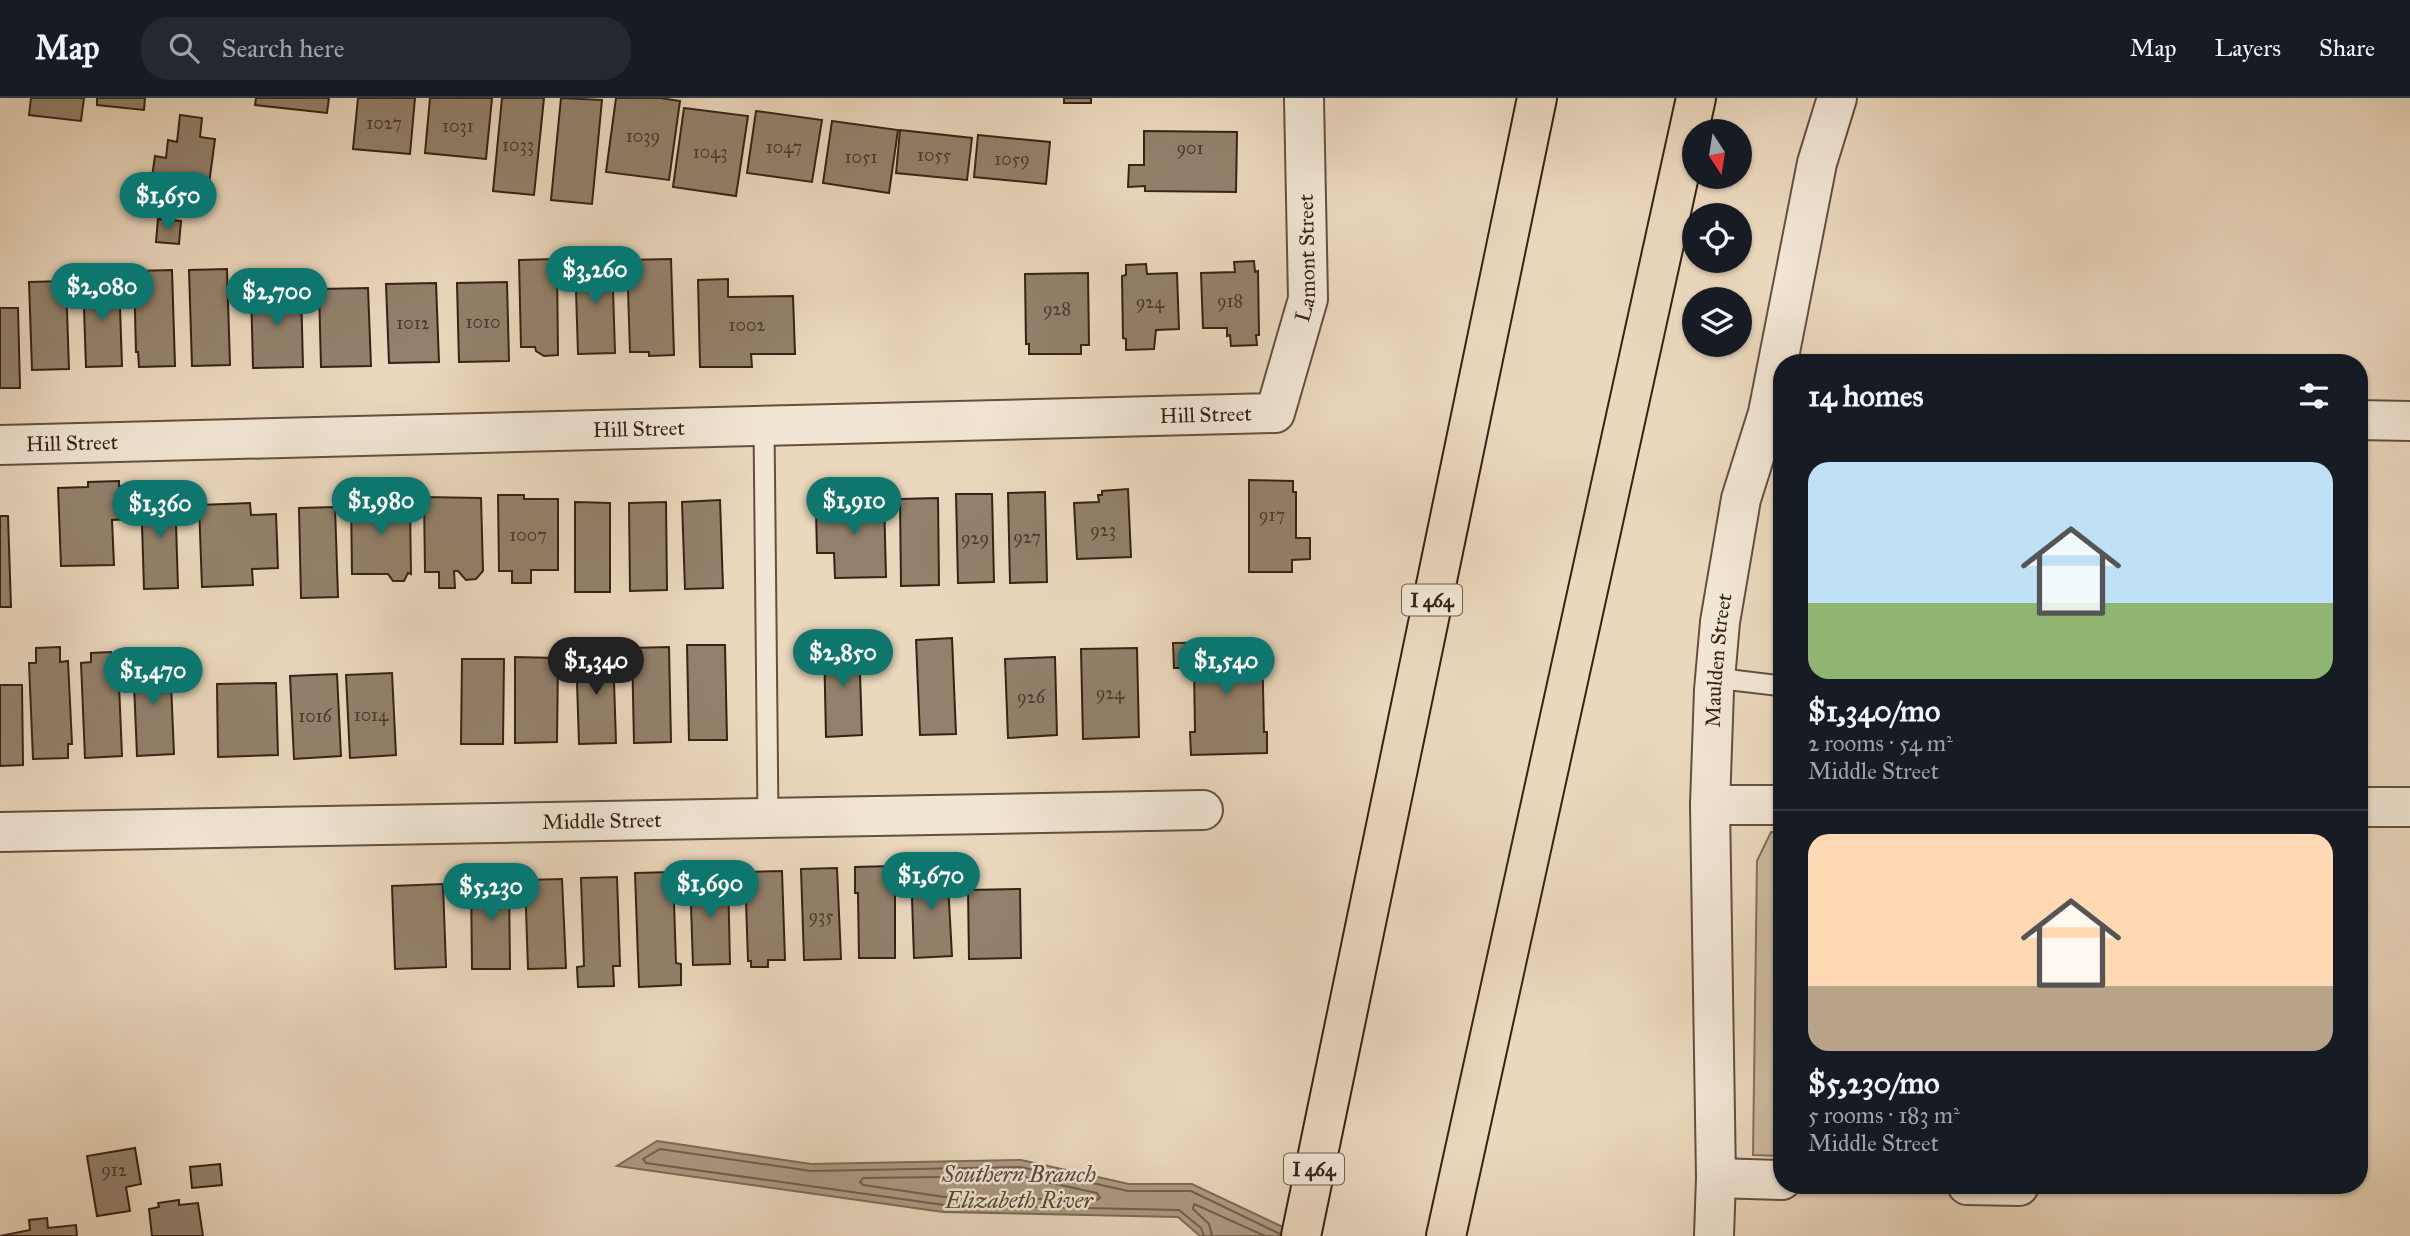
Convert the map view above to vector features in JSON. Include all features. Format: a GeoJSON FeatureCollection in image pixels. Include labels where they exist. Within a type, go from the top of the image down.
{"type":"FeatureCollection","features":[{"type":"Feature","properties":{"kind":"highway","name":"I 464"},"geometry":{"type":"LineString","coordinates":[[1301,1236],[1537,98]]}},
{"type":"Feature","properties":{"kind":"highway"},"geometry":{"type":"LineString","coordinates":[[1446,1236],[1696,98]]}},
{"type":"Feature","properties":{"kind":"street","name":"Lamont Street"},"geometry":{"type":"LineString","coordinates":[[1275,413],[1308,299],[1304,98]]}},
{"type":"Feature","properties":{"kind":"street","name":"Maulden Street"},"geometry":{"type":"LineString","coordinates":[[1785,354],[1817,163],[1837,98]]}},
{"type":"Feature","properties":{"kind":"street","name":"Hill Street"},"geometry":{"type":"LineString","coordinates":[[0,445],[1275,413]]}},
{"type":"Feature","properties":{"kind":"street","name":"Maulden Street"},"geometry":{"type":"LineString","coordinates":[[1714,1236],[1716,1178],[1710,805],[1720,622],[1741,499],[1773,418]]}},
{"type":"Feature","properties":{"kind":"street"},"geometry":{"type":"LineString","coordinates":[[2368,420],[2410,421]]}},
{"type":"Feature","properties":{"kind":"street"},"geometry":{"type":"LineString","coordinates":[[1710,805],[1773,805]]}},
{"type":"Feature","properties":{"kind":"street"},"geometry":{"type":"LineString","coordinates":[[2368,807],[2410,807]]}},
{"type":"Feature","properties":{"kind":"street","name":"Middle Street"},"geometry":{"type":"LineString","coordinates":[[0,832],[1203,810]]}},
{"type":"Feature","properties":{"kind":"street"},"geometry":{"type":"LineString","coordinates":[[1716,1178],[1773,1180]]}},
{"type":"Feature","properties":{"kind":"lane"},"geometry":{"type":"LineString","coordinates":[[764,426],[768,818]]}},
{"type":"Feature","properties":{"kind":"lane"},"geometry":{"type":"LineString","coordinates":[[1716,678],[1773,685]]}},
{"type":"Feature","properties":{"kind":"shaded area"},"geometry":{"type":"Polygon","coordinates":[[[1773,832],[1773,1156],[1753,1155],[1757,861],[1773,832]]]}},
{"type":"Feature","properties":{"kind":"water","name":"Southern Branch Elizabeth River"},"geometry":{"type":"Polygon","coordinates":[[[657,1141],[811,1164],[1021,1160],[1129,1184],[1192,1184],[1302,1236],[1200,1236],[1178,1217],[943,1212],[617,1166],[657,1141]]]}},
{"type":"Feature","properties":{"kind":"building"},"geometry":{"type":"Polygon","coordinates":[[[31,98],[84,98],[81,121],[29,115],[31,98]]]}},
{"type":"Feature","properties":{"kind":"building"},"geometry":{"type":"Polygon","coordinates":[[[97,98],[145,98],[144,110],[97,105],[97,98]]]}},
{"type":"Feature","properties":{"kind":"building"},"geometry":{"type":"Polygon","coordinates":[[[256,98],[329,98],[327,113],[255,105],[256,98]]]}},
{"type":"Feature","properties":{"kind":"building"},"geometry":{"type":"Polygon","coordinates":[[[358,98],[415,98],[410,154],[353,149],[358,98]]]}},
{"type":"Feature","properties":{"kind":"building"},"geometry":{"type":"Polygon","coordinates":[[[430,98],[492,98],[486,159],[425,153],[430,98]]]}},
{"type":"Feature","properties":{"kind":"building"},"geometry":{"type":"Polygon","coordinates":[[[502,98],[544,98],[534,195],[493,191],[502,98]]]}},
{"type":"Feature","properties":{"kind":"building"},"geometry":{"type":"Polygon","coordinates":[[[561,98],[602,100],[592,204],[551,200],[561,98]]]}},
{"type":"Feature","properties":{"kind":"building"},"geometry":{"type":"Polygon","coordinates":[[[616,98],[680,101],[669,180],[606,172],[616,98]]]}},
{"type":"Feature","properties":{"kind":"building"},"geometry":{"type":"Polygon","coordinates":[[[1064,98],[1091,98],[1091,103],[1064,103],[1064,98]]]}},
{"type":"Feature","properties":{"kind":"building"},"geometry":{"type":"Polygon","coordinates":[[[684,108],[748,116],[736,196],[673,187],[684,108]]]}},
{"type":"Feature","properties":{"kind":"building"},"geometry":{"type":"Polygon","coordinates":[[[756,111],[822,120],[812,182],[747,173],[756,111]]]}},
{"type":"Feature","properties":{"kind":"building"},"geometry":{"type":"Polygon","coordinates":[[[180,115],[202,118],[200,137],[215,139],[209,184],[152,177],[155,156],[166,158],[168,140],[177,142],[180,115]]]}},
{"type":"Feature","properties":{"kind":"building"},"geometry":{"type":"Polygon","coordinates":[[[832,121],[898,130],[889,193],[823,183],[832,121]]]}},
{"type":"Feature","properties":{"kind":"building"},"geometry":{"type":"Polygon","coordinates":[[[900,130],[972,138],[967,180],[896,173],[900,130]]]}},
{"type":"Feature","properties":{"kind":"building"},"geometry":{"type":"Polygon","coordinates":[[[1144,131],[1237,132],[1236,192],[1145,191],[1145,186],[1128,187],[1129,165],[1144,165],[1144,131]]]}},
{"type":"Feature","properties":{"kind":"building"},"geometry":{"type":"Polygon","coordinates":[[[978,135],[1050,142],[1046,184],[974,177],[978,135]]]}},
{"type":"Feature","properties":{"kind":"building"},"geometry":{"type":"Polygon","coordinates":[[[158,219],[181,221],[179,244],[156,242],[158,219]]]}},
{"type":"Feature","properties":{"kind":"building"},"geometry":{"type":"Polygon","coordinates":[[[612,257],[615,353],[578,354],[575,259],[612,257]]]}},
{"type":"Feature","properties":{"kind":"building"},"geometry":{"type":"Polygon","coordinates":[[[557,259],[558,355],[544,356],[536,351],[535,347],[521,347],[519,260],[557,259]]]}},
{"type":"Feature","properties":{"kind":"building"},"geometry":{"type":"Polygon","coordinates":[[[671,259],[674,355],[649,356],[649,352],[630,352],[627,260],[671,259]]]}},
{"type":"Feature","properties":{"kind":"building"},"geometry":{"type":"Polygon","coordinates":[[[1254,261],[1255,272],[1258,271],[1257,345],[1231,346],[1227,328],[1203,328],[1201,273],[1235,272],[1234,262],[1254,261]]]}},
{"type":"Feature","properties":{"kind":"building"},"geometry":{"type":"Polygon","coordinates":[[[1146,264],[1147,274],[1177,273],[1179,329],[1156,330],[1154,349],[1126,350],[1126,339],[1123,338],[1122,276],[1126,275],[1126,265],[1146,264]]]}},
{"type":"Feature","properties":{"kind":"building"},"geometry":{"type":"Polygon","coordinates":[[[227,269],[230,365],[192,366],[189,270],[227,269]]]}},
{"type":"Feature","properties":{"kind":"building"},"geometry":{"type":"Polygon","coordinates":[[[172,270],[175,366],[139,367],[136,352],[134,271],[172,270]]]}},
{"type":"Feature","properties":{"kind":"building"},"geometry":{"type":"Polygon","coordinates":[[[1088,273],[1089,345],[1081,345],[1081,354],[1029,354],[1029,344],[1026,344],[1025,274],[1088,273]]]}},
{"type":"Feature","properties":{"kind":"building"},"geometry":{"type":"Polygon","coordinates":[[[119,279],[122,366],[86,367],[83,280],[119,279]]]}},
{"type":"Feature","properties":{"kind":"building"},"geometry":{"type":"Polygon","coordinates":[[[728,279],[728,297],[793,296],[795,354],[751,354],[752,367],[700,367],[698,280],[728,279]]]}},
{"type":"Feature","properties":{"kind":"building"},"geometry":{"type":"Polygon","coordinates":[[[66,281],[69,369],[32,370],[29,282],[66,281]]]}},
{"type":"Feature","properties":{"kind":"building"},"geometry":{"type":"Polygon","coordinates":[[[507,282],[509,361],[459,362],[457,283],[507,282]]]}},
{"type":"Feature","properties":{"kind":"building"},"geometry":{"type":"Polygon","coordinates":[[[436,283],[439,362],[389,363],[386,284],[436,283]]]}},
{"type":"Feature","properties":{"kind":"building"},"geometry":{"type":"Polygon","coordinates":[[[301,288],[303,367],[253,368],[251,289],[301,288]]]}},
{"type":"Feature","properties":{"kind":"building"},"geometry":{"type":"Polygon","coordinates":[[[368,288],[371,366],[321,367],[319,289],[368,288]]]}},
{"type":"Feature","properties":{"kind":"building"},"geometry":{"type":"Polygon","coordinates":[[[0,308],[18,308],[20,388],[0,388],[0,308]]]}},
{"type":"Feature","properties":{"kind":"building"},"geometry":{"type":"Polygon","coordinates":[[[1249,480],[1293,481],[1293,492],[1296,492],[1296,538],[1310,538],[1310,559],[1292,560],[1292,572],[1249,572],[1249,480]]]}},
{"type":"Feature","properties":{"kind":"building"},"geometry":{"type":"Polygon","coordinates":[[[119,481],[119,486],[127,486],[129,519],[112,520],[114,565],[61,566],[58,488],[88,487],[88,482],[119,481]]]}},
{"type":"Feature","properties":{"kind":"building"},"geometry":{"type":"Polygon","coordinates":[[[1128,489],[1131,557],[1077,559],[1074,503],[1099,502],[1098,495],[1102,495],[1102,491],[1128,489]]]}},
{"type":"Feature","properties":{"kind":"building"},"geometry":{"type":"Polygon","coordinates":[[[175,491],[178,588],[144,589],[141,492],[175,491]]]}},
{"type":"Feature","properties":{"kind":"building"},"geometry":{"type":"Polygon","coordinates":[[[1045,492],[1047,582],[1010,583],[1008,493],[1045,492]]]}},
{"type":"Feature","properties":{"kind":"building"},"geometry":{"type":"Polygon","coordinates":[[[956,494],[992,494],[994,582],[958,583],[956,494]]]}},
{"type":"Feature","properties":{"kind":"building"},"geometry":{"type":"Polygon","coordinates":[[[375,495],[376,499],[407,498],[407,506],[410,507],[411,574],[408,573],[404,581],[393,581],[388,574],[352,574],[351,497],[375,495]]]}},
{"type":"Feature","properties":{"kind":"building"},"geometry":{"type":"Polygon","coordinates":[[[498,495],[524,495],[524,499],[558,499],[558,570],[531,570],[531,583],[512,583],[512,571],[499,571],[498,495]]]}},
{"type":"Feature","properties":{"kind":"building"},"geometry":{"type":"Polygon","coordinates":[[[424,497],[481,498],[483,571],[476,579],[466,580],[458,571],[454,571],[455,588],[439,588],[439,572],[425,572],[424,497]]]}},
{"type":"Feature","properties":{"kind":"building"},"geometry":{"type":"Polygon","coordinates":[[[884,498],[886,577],[835,578],[834,553],[817,553],[816,510],[838,509],[837,499],[884,498]]]}},
{"type":"Feature","properties":{"kind":"building"},"geometry":{"type":"Polygon","coordinates":[[[938,498],[939,585],[901,586],[900,499],[938,498]]]}},
{"type":"Feature","properties":{"kind":"building"},"geometry":{"type":"Polygon","coordinates":[[[720,500],[723,588],[685,589],[682,502],[720,500]]]}},
{"type":"Feature","properties":{"kind":"building"},"geometry":{"type":"Polygon","coordinates":[[[575,502],[610,503],[610,592],[575,592],[575,502]]]}},
{"type":"Feature","properties":{"kind":"building"},"geometry":{"type":"Polygon","coordinates":[[[666,502],[667,590],[630,591],[629,503],[666,502]]]}},
{"type":"Feature","properties":{"kind":"building"},"geometry":{"type":"Polygon","coordinates":[[[250,503],[251,515],[276,514],[278,568],[252,569],[253,585],[202,587],[199,505],[250,503]]]}},
{"type":"Feature","properties":{"kind":"building"},"geometry":{"type":"Polygon","coordinates":[[[335,507],[338,597],[301,598],[299,508],[335,507]]]}},
{"type":"Feature","properties":{"kind":"building"},"geometry":{"type":"Polygon","coordinates":[[[0,516],[8,516],[11,607],[0,607],[0,516]]]}},
{"type":"Feature","properties":{"kind":"building"},"geometry":{"type":"Polygon","coordinates":[[[952,638],[956,734],[920,735],[916,640],[952,638]]]}},
{"type":"Feature","properties":{"kind":"building"},"geometry":{"type":"Polygon","coordinates":[[[859,641],[862,735],[826,737],[824,642],[859,641]]]}},
{"type":"Feature","properties":{"kind":"building"},"geometry":{"type":"Polygon","coordinates":[[[1262,642],[1267,753],[1191,755],[1190,732],[1195,732],[1194,668],[1174,668],[1173,643],[1262,642]]]}},
{"type":"Feature","properties":{"kind":"building"},"geometry":{"type":"Polygon","coordinates":[[[687,645],[725,645],[727,740],[689,740],[687,645]]]}},
{"type":"Feature","properties":{"kind":"building"},"geometry":{"type":"Polygon","coordinates":[[[60,647],[60,662],[68,661],[72,744],[68,744],[68,758],[33,759],[29,663],[36,663],[36,648],[60,647]]]}},
{"type":"Feature","properties":{"kind":"building"},"geometry":{"type":"Polygon","coordinates":[[[669,647],[671,742],[634,743],[632,648],[669,647]]]}},
{"type":"Feature","properties":{"kind":"building"},"geometry":{"type":"Polygon","coordinates":[[[1137,648],[1139,737],[1083,739],[1081,649],[1137,648]]]}},
{"type":"Feature","properties":{"kind":"building"},"geometry":{"type":"Polygon","coordinates":[[[613,650],[616,743],[579,744],[576,651],[613,650]]]}},
{"type":"Feature","properties":{"kind":"building"},"geometry":{"type":"Polygon","coordinates":[[[111,652],[112,661],[118,661],[122,756],[85,758],[81,663],[91,662],[91,653],[111,652]]]}},
{"type":"Feature","properties":{"kind":"building"},"geometry":{"type":"Polygon","coordinates":[[[515,657],[558,658],[557,742],[515,743],[515,657]]]}},
{"type":"Feature","properties":{"kind":"building"},"geometry":{"type":"Polygon","coordinates":[[[1055,657],[1057,735],[1008,738],[1005,659],[1055,657]]]}},
{"type":"Feature","properties":{"kind":"building"},"geometry":{"type":"Polygon","coordinates":[[[170,659],[174,754],[137,756],[133,660],[170,659]]]}},
{"type":"Feature","properties":{"kind":"building"},"geometry":{"type":"Polygon","coordinates":[[[462,659],[504,659],[503,744],[461,744],[462,659]]]}},
{"type":"Feature","properties":{"kind":"building"},"geometry":{"type":"Polygon","coordinates":[[[392,673],[396,755],[350,758],[346,675],[392,673]]]}},
{"type":"Feature","properties":{"kind":"building"},"geometry":{"type":"Polygon","coordinates":[[[337,674],[341,756],[294,759],[290,676],[337,674]]]}},
{"type":"Feature","properties":{"kind":"building"},"geometry":{"type":"Polygon","coordinates":[[[276,683],[278,755],[218,757],[217,684],[276,683]]]}},
{"type":"Feature","properties":{"kind":"building"},"geometry":{"type":"Polygon","coordinates":[[[0,685],[22,685],[23,765],[0,766],[0,685]]]}},
{"type":"Feature","properties":{"kind":"building"},"geometry":{"type":"Polygon","coordinates":[[[947,865],[952,956],[914,958],[911,867],[947,865]]]}},
{"type":"Feature","properties":{"kind":"building"},"geometry":{"type":"Polygon","coordinates":[[[893,866],[895,958],[859,958],[855,867],[893,866]]]}},
{"type":"Feature","properties":{"kind":"building"},"geometry":{"type":"Polygon","coordinates":[[[837,868],[841,959],[804,960],[801,869],[837,868]]]}},
{"type":"Feature","properties":{"kind":"building"},"geometry":{"type":"Polygon","coordinates":[[[782,871],[785,960],[768,960],[768,967],[751,967],[751,961],[748,961],[745,872],[782,871]]]}},
{"type":"Feature","properties":{"kind":"building"},"geometry":{"type":"Polygon","coordinates":[[[673,872],[676,963],[681,964],[681,985],[639,987],[635,873],[673,872]]]}},
{"type":"Feature","properties":{"kind":"building"},"geometry":{"type":"Polygon","coordinates":[[[728,875],[730,964],[693,965],[690,876],[728,875]]]}},
{"type":"Feature","properties":{"kind":"building"},"geometry":{"type":"Polygon","coordinates":[[[509,877],[510,969],[472,969],[471,878],[509,877]]]}},
{"type":"Feature","properties":{"kind":"building"},"geometry":{"type":"Polygon","coordinates":[[[617,877],[620,966],[613,966],[614,986],[578,987],[577,967],[584,966],[581,878],[617,877]]]}},
{"type":"Feature","properties":{"kind":"building"},"geometry":{"type":"Polygon","coordinates":[[[562,879],[566,968],[528,969],[525,880],[562,879]]]}},
{"type":"Feature","properties":{"kind":"building"},"geometry":{"type":"Polygon","coordinates":[[[443,884],[446,967],[395,969],[392,886],[443,884]]]}},
{"type":"Feature","properties":{"kind":"building"},"geometry":{"type":"Polygon","coordinates":[[[1020,889],[1021,958],[969,959],[968,890],[1020,889]]]}},
{"type":"Feature","properties":{"kind":"building"},"geometry":{"type":"Polygon","coordinates":[[[135,1148],[141,1184],[126,1187],[130,1211],[97,1216],[87,1156],[135,1148]]]}},
{"type":"Feature","properties":{"kind":"building"},"geometry":{"type":"Polygon","coordinates":[[[220,1164],[222,1185],[192,1188],[190,1167],[220,1164]]]}},
{"type":"Feature","properties":{"kind":"building"},"geometry":{"type":"Polygon","coordinates":[[[179,1200],[179,1205],[198,1203],[203,1236],[152,1236],[149,1209],[159,1207],[158,1203],[179,1200]]]}},
{"type":"Feature","properties":{"kind":"building"},"geometry":{"type":"Polygon","coordinates":[[[47,1218],[48,1228],[76,1225],[77,1236],[0,1236],[30,1230],[29,1220],[47,1218]]]}}]}
